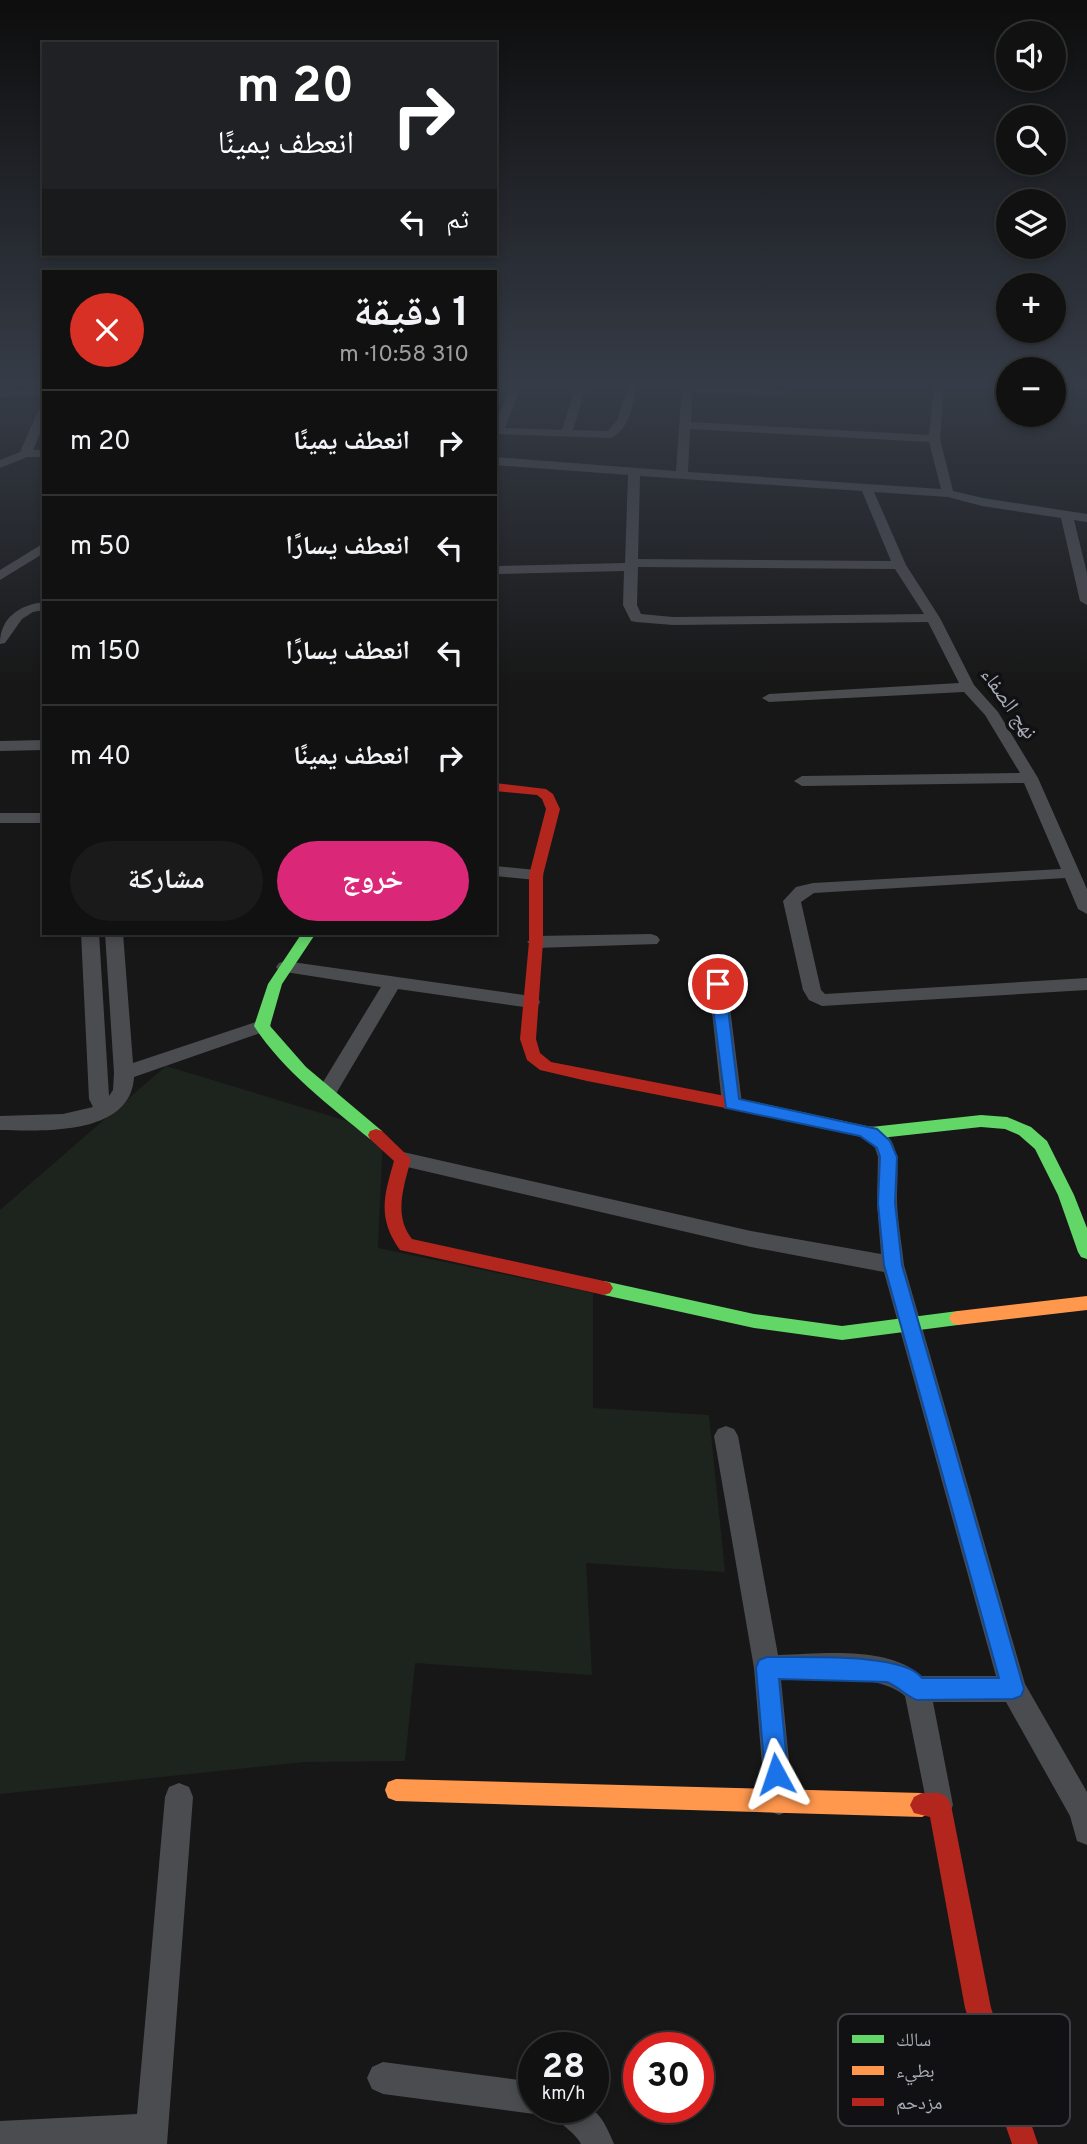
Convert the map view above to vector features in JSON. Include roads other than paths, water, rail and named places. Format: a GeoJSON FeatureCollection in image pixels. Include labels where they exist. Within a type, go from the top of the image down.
{"type":"FeatureCollection","features":[{"type":"Feature","properties":{"kind":"street"},"geometry":{"type":"LineString","coordinates":[[634,486],[630,605],[633,616],[641,620],[933,618]]}},
{"type":"Feature","properties":{"kind":"street"},"geometry":{"type":"LineString","coordinates":[[825,486],[948,493],[982,502],[1087,518]]}},
{"type":"Feature","properties":{"kind":"street"},"geometry":{"type":"LineString","coordinates":[[946,486],[948,493]]}},
{"type":"Feature","properties":{"kind":"street","name":"نهج الصفاء"},"geometry":{"type":"LineString","coordinates":[[867,489],[899,565],[933,618],[968,687],[991,712],[1012,742],[1087,909]]}},
{"type":"Feature","properties":{"kind":"street"},"geometry":{"type":"LineString","coordinates":[[1067,515],[1087,601]]}},
{"type":"Feature","properties":{"kind":"street"},"geometry":{"type":"LineString","coordinates":[[0,576],[42,548]]}},
{"type":"Feature","properties":{"kind":"street"},"geometry":{"type":"LineString","coordinates":[[497,570],[632,565],[899,565]]}},
{"type":"Feature","properties":{"kind":"street"},"geometry":{"type":"LineString","coordinates":[[0,640],[19,612],[32,606],[42,606]]}},
{"type":"Feature","properties":{"kind":"street"},"geometry":{"type":"LineString","coordinates":[[769,698],[968,687]]}},
{"type":"Feature","properties":{"kind":"street"},"geometry":{"type":"LineString","coordinates":[[0,746],[42,745]]}},
{"type":"Feature","properties":{"kind":"street"},"geometry":{"type":"LineString","coordinates":[[802,781],[1030,778]]}},
{"type":"Feature","properties":{"kind":"street"},"geometry":{"type":"LineString","coordinates":[[497,787],[541,792],[551,802],[553,809],[536,875],[536,942],[528,1039],[533,1056],[546,1066],[871,1133],[981,1121],[1007,1124],[1025,1131],[1041,1145],[1066,1195],[1087,1252]]}},
{"type":"Feature","properties":{"kind":"street"},"geometry":{"type":"LineString","coordinates":[[0,818],[42,818]]}},
{"type":"Feature","properties":{"kind":"street"},"geometry":{"type":"LineString","coordinates":[[497,871],[536,875]]}},
{"type":"Feature","properties":{"kind":"street"},"geometry":{"type":"LineString","coordinates":[[1072,873],[813,888],[802,891],[792,901],[812,990],[815,996],[822,1000],[1087,984]]}},
{"type":"Feature","properties":{"kind":"street"},"geometry":{"type":"LineString","coordinates":[[90,935],[99,1099],[105,1110]]}},
{"type":"Feature","properties":{"kind":"street"},"geometry":{"type":"LineString","coordinates":[[0,1123],[61,1121],[105,1110],[118,1099],[124,1085],[124,1073],[114,935]]}},
{"type":"Feature","properties":{"kind":"street"},"geometry":{"type":"LineString","coordinates":[[262,1026],[275,984],[308,935]]}},
{"type":"Feature","properties":{"kind":"street"},"geometry":{"type":"LineString","coordinates":[[536,942],[651,940]]}},
{"type":"Feature","properties":{"kind":"street"},"geometry":{"type":"LineString","coordinates":[[285,967],[531,1002]]}},
{"type":"Feature","properties":{"kind":"street"},"geometry":{"type":"LineString","coordinates":[[327,1092],[393,982]]}},
{"type":"Feature","properties":{"kind":"street"},"geometry":{"type":"LineString","coordinates":[[718,984],[732,1104]]}},
{"type":"Feature","properties":{"kind":"street"},"geometry":{"type":"LineString","coordinates":[[124,1073],[262,1026]]}},
{"type":"Feature","properties":{"kind":"street"},"geometry":{"type":"LineString","coordinates":[[262,1026],[276,1047],[403,1159],[751,1239],[893,1265]]}},
{"type":"Feature","properties":{"kind":"street"},"geometry":{"type":"LineString","coordinates":[[871,1133],[884,1145],[888,1157],[887,1203],[893,1265],[1013,1689],[1083,1812],[1087,1831]]}},
{"type":"Feature","properties":{"kind":"street"},"geometry":{"type":"LineString","coordinates":[[403,1159],[391,1211],[391,1227],[406,1245],[803,1329],[842,1333],[1087,1303]]}},
{"type":"Feature","properties":{"kind":"street"},"geometry":{"type":"LineString","coordinates":[[726,1436],[767,1668],[779,1801]]}},
{"type":"Feature","properties":{"kind":"street"},"geometry":{"type":"LineString","coordinates":[[767,1668],[888,1671],[911,1681],[917,1689],[980,2014]]}},
{"type":"Feature","properties":{"kind":"street"},"geometry":{"type":"LineString","coordinates":[[917,1689],[1013,1689]]}},
{"type":"Feature","properties":{"kind":"street"},"geometry":{"type":"LineString","coordinates":[[396,1790],[939,1805]]}},
{"type":"Feature","properties":{"kind":"street"},"geometry":{"type":"LineString","coordinates":[[0,2137],[152,2137],[179,1797]]}},
{"type":"Feature","properties":{"kind":"street"},"geometry":{"type":"LineString","coordinates":[[383,2078],[518,2096]]}},
{"type":"Feature","properties":{"kind":"street"},"geometry":{"type":"LineString","coordinates":[[587,2123],[598,2144]]}},
{"type":"Feature","properties":{"kind":"street"},"geometry":{"type":"LineString","coordinates":[[1019,2126],[1025,2144]]}}]}
